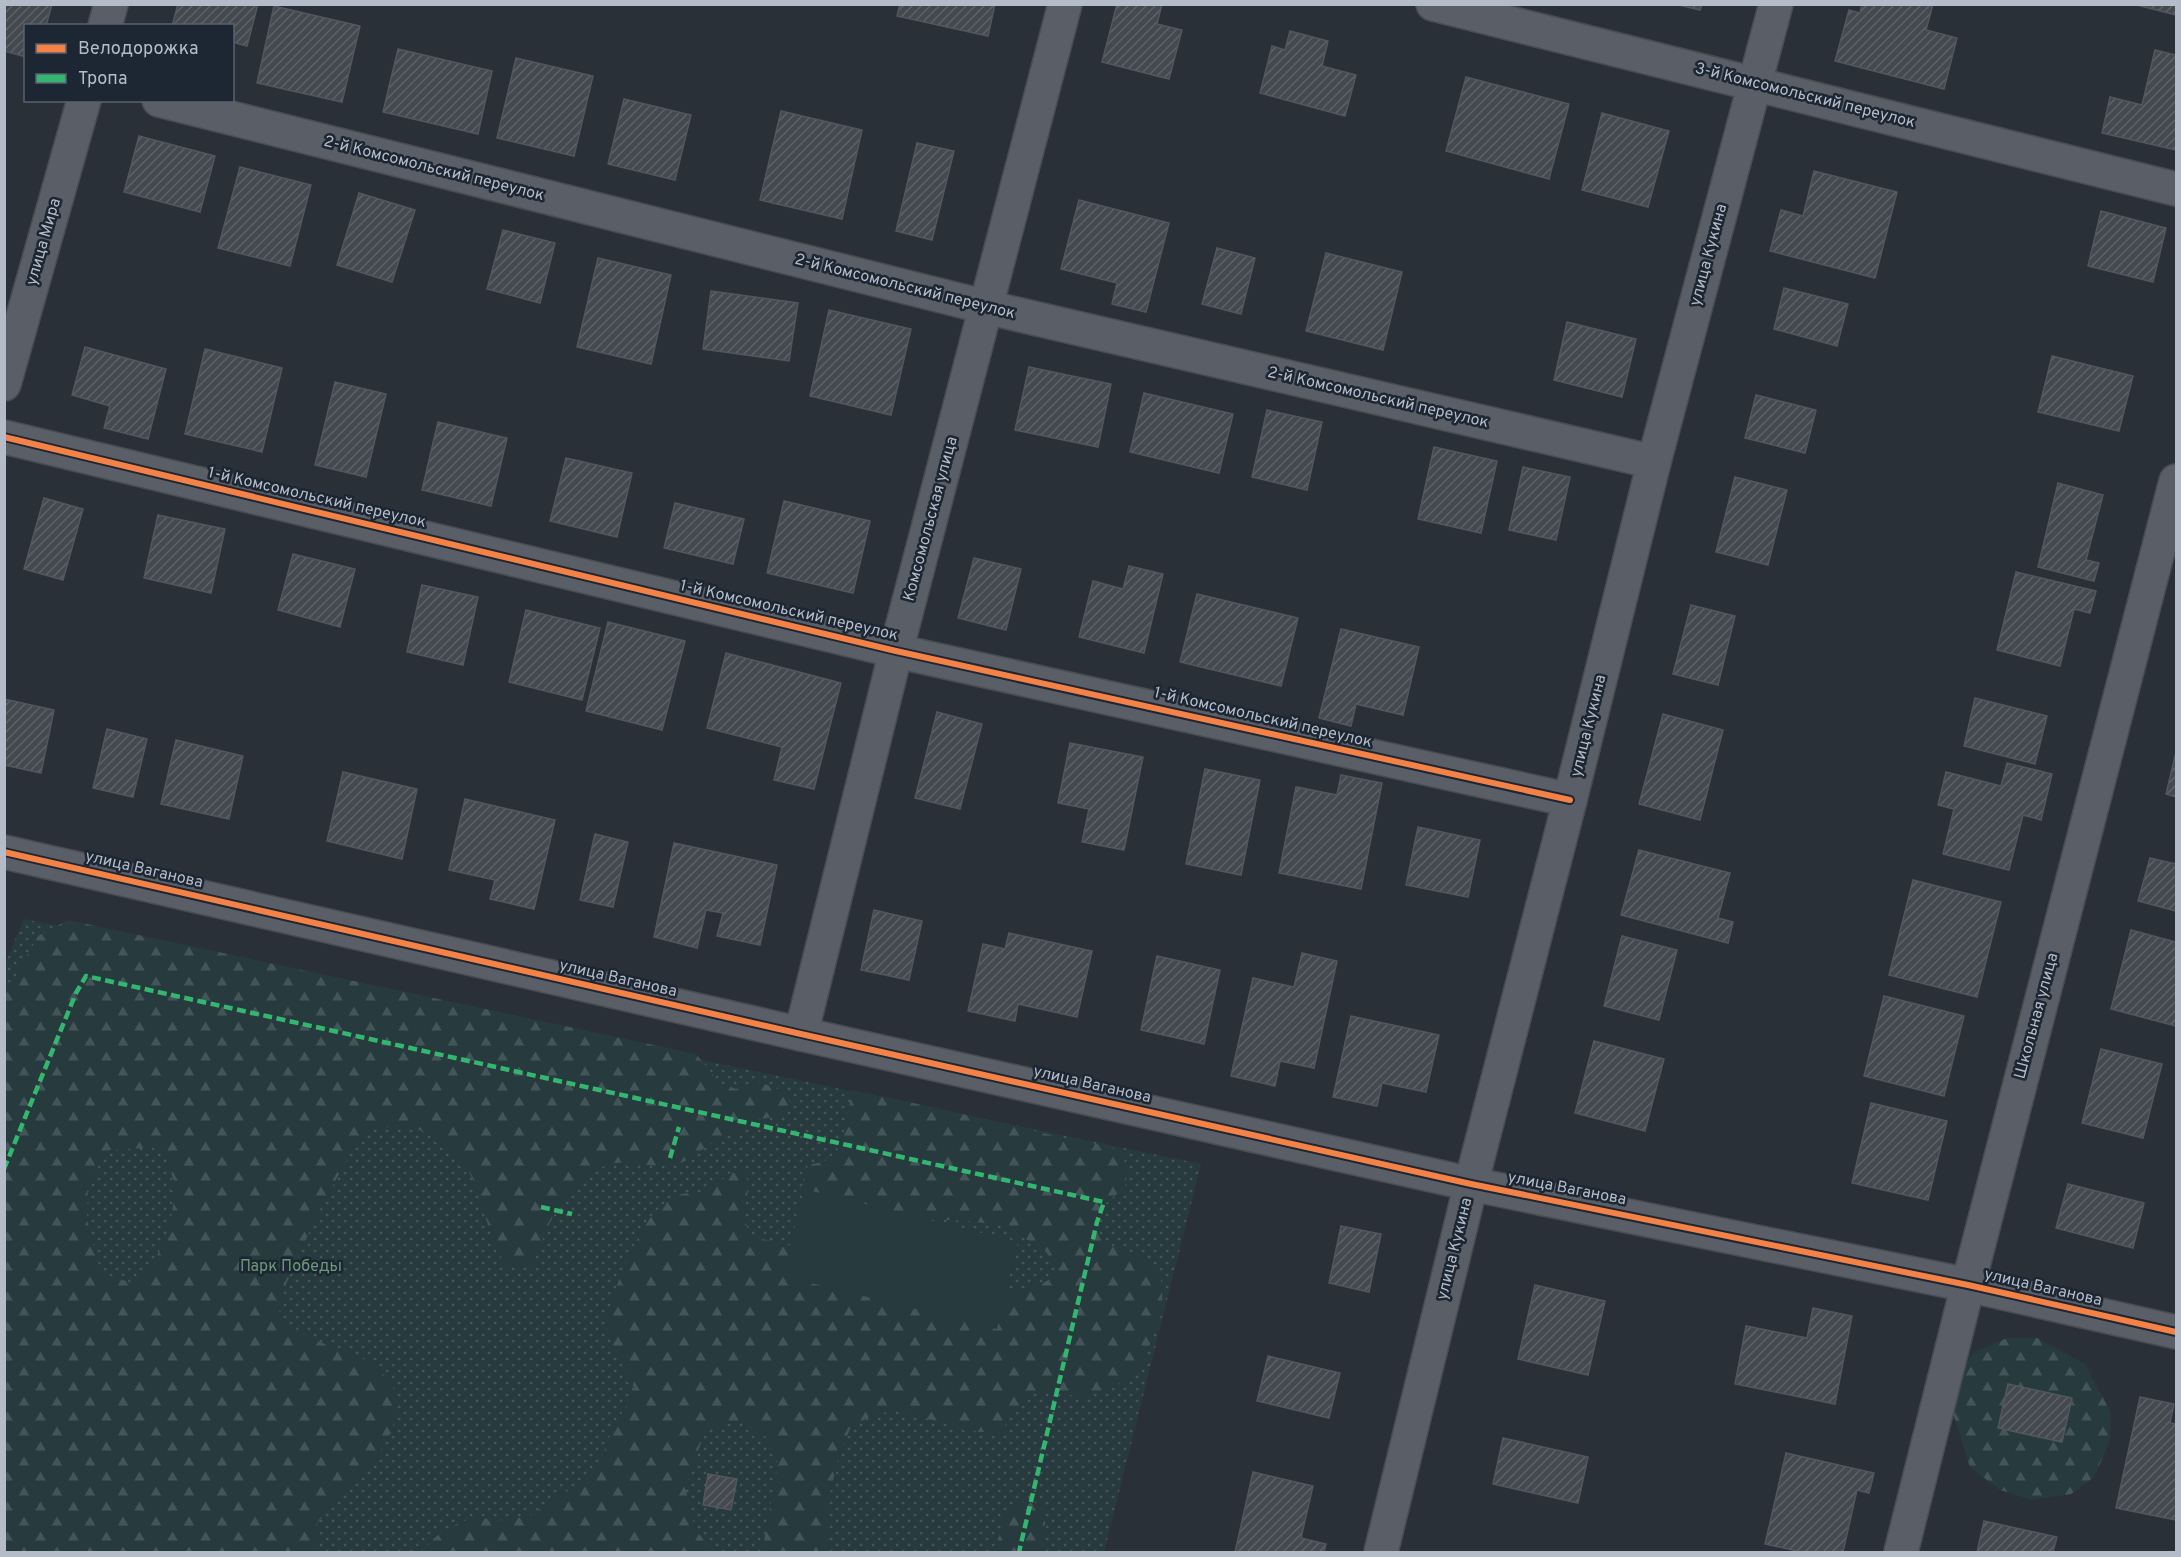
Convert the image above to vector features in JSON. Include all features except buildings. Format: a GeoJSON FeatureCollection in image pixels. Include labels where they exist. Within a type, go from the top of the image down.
{"type":"FeatureCollection","features":[{"type":"Feature","properties":{"kind":"street"},"geometry":{"type":"LineString","coordinates":[[106,24],[111,4]]}},
{"type":"Feature","properties":{"kind":"street","name":"Комсомольская улица"},"geometry":{"type":"LineString","coordinates":[[801,1034],[896,651],[1065,4]]}},
{"type":"Feature","properties":{"kind":"street","name":"3-й Комсомольский переулок"},"geometry":{"type":"LineString","coordinates":[[1433,4],[2176,189]]}},
{"type":"Feature","properties":{"kind":"street","name":"улица Кукина"},"geometry":{"type":"LineString","coordinates":[[1381,1552],[1471,1184],[1654,462],[1776,4]]}},
{"type":"Feature","properties":{"kind":"street","name":"улица Мира"},"geometry":{"type":"LineString","coordinates":[[4,384],[83,102]]}},
{"type":"Feature","properties":{"kind":"street","name":"2-й Комсомольский переулок"},"geometry":{"type":"LineString","coordinates":[[167,102],[986,307],[1654,462]]}},
{"type":"Feature","properties":{"kind":"street","name":"1-й Комсомольский переулок"},"geometry":{"type":"LineString","coordinates":[[4,437],[896,651],[1570,800]]}},
{"type":"Feature","properties":{"kind":"street","name":"Школьная улица"},"geometry":{"type":"LineString","coordinates":[[1901,1552],[2176,481]]}},
{"type":"Feature","properties":{"kind":"street","name":"улица Ваганова"},"geometry":{"type":"LineString","coordinates":[[4,852],[1471,1184],[1968,1285],[2176,1332]]}},
{"type":"Feature","properties":{"kind":"green space","name":"Парк Победы"},"geometry":{"type":"Polygon","coordinates":[[[24,919],[1201,1164],[1104,1552],[5,1552],[4,966],[24,919]]]}},
{"type":"Feature","properties":{"kind":"green space"},"geometry":{"type":"Polygon","coordinates":[[[68,920],[696,1054],[712,1073],[715,1081],[736,1089],[759,1082],[789,1093],[789,1104],[783,1113],[752,1122],[737,1133],[714,1142],[679,1163],[653,1166],[615,1163],[597,1170],[582,1182],[562,1204],[547,1229],[534,1263],[521,1269],[507,1265],[495,1249],[477,1188],[467,1168],[440,1138],[414,1128],[400,1126],[375,1129],[355,1144],[315,1219],[286,1284],[278,1317],[309,1338],[358,1356],[379,1368],[397,1394],[393,1429],[379,1454],[356,1480],[340,1493],[317,1524],[317,1552],[5,1552],[5,995],[38,936],[68,920]],[[163,1147],[109,1150],[88,1183],[87,1220],[101,1273],[132,1283],[152,1267],[169,1230],[176,1188],[163,1147]]]}},
{"type":"Feature","properties":{"kind":"green space"},"geometry":{"type":"Polygon","coordinates":[[[852,1090],[1063,1138],[1104,1145],[1118,1152],[1126,1165],[1125,1188],[1108,1201],[1100,1211],[1097,1224],[1099,1236],[1105,1243],[1145,1259],[1161,1276],[1163,1310],[1141,1368],[1123,1382],[1086,1397],[1045,1392],[1030,1395],[1012,1412],[1002,1432],[979,1432],[897,1411],[873,1414],[850,1429],[839,1455],[828,1502],[826,1527],[830,1552],[762,1552],[778,1464],[765,1436],[739,1421],[706,1429],[685,1487],[695,1529],[713,1552],[421,1552],[442,1531],[473,1517],[507,1521],[532,1514],[577,1485],[594,1470],[605,1449],[613,1425],[628,1405],[634,1388],[612,1346],[608,1327],[613,1295],[625,1266],[644,1227],[660,1208],[678,1196],[705,1194],[730,1173],[742,1171],[746,1177],[748,1190],[746,1224],[753,1235],[762,1239],[976,1297],[1039,1285],[1052,1278],[1057,1268],[1044,1249],[1001,1225],[883,1217],[813,1194],[804,1188],[803,1180],[808,1165],[826,1160],[838,1148],[845,1128],[852,1090]]]}},
{"type":"Feature","properties":{"kind":"green space"},"geometry":{"type":"Polygon","coordinates":[[[804,1189],[1018,1242],[997,1329],[783,1276],[804,1189]]]}},
{"type":"Feature","properties":{"kind":"green space"},"geometry":{"type":"Polygon","coordinates":[[[2007,1338],[2037,1338],[2085,1364],[2111,1413],[2110,1441],[2094,1477],[2071,1494],[2032,1500],[2000,1490],[1970,1467],[1952,1410],[1960,1374],[1973,1353],[2007,1338]]]}},
{"type":"Feature","properties":{"kind":"green space"},"geometry":{"type":"Polygon","coordinates":[[[1014,1502],[1041,1503],[1045,1523],[1041,1552],[995,1552],[1005,1514],[1014,1502]]]}},
{"type":"Feature","properties":{"kind":"marked path"},"geometry":{"type":"LineString","coordinates":[[4,1169],[76,993],[86,976],[1104,1202],[1097,1222],[1019,1552]]}},
{"type":"Feature","properties":{"kind":"marked path"},"geometry":{"type":"LineString","coordinates":[[670,1158],[679,1127]]}},
{"type":"Feature","properties":{"kind":"marked path"},"geometry":{"type":"LineString","coordinates":[[541,1207],[572,1214]]}},
{"type":"Feature","properties":{"kind":"cycle path"},"geometry":{"type":"LineString","coordinates":[[4,437],[896,651],[1570,800]]}},
{"type":"Feature","properties":{"kind":"cycle path"},"geometry":{"type":"LineString","coordinates":[[4,852],[1471,1184],[1968,1285],[2176,1332]]}}]}
